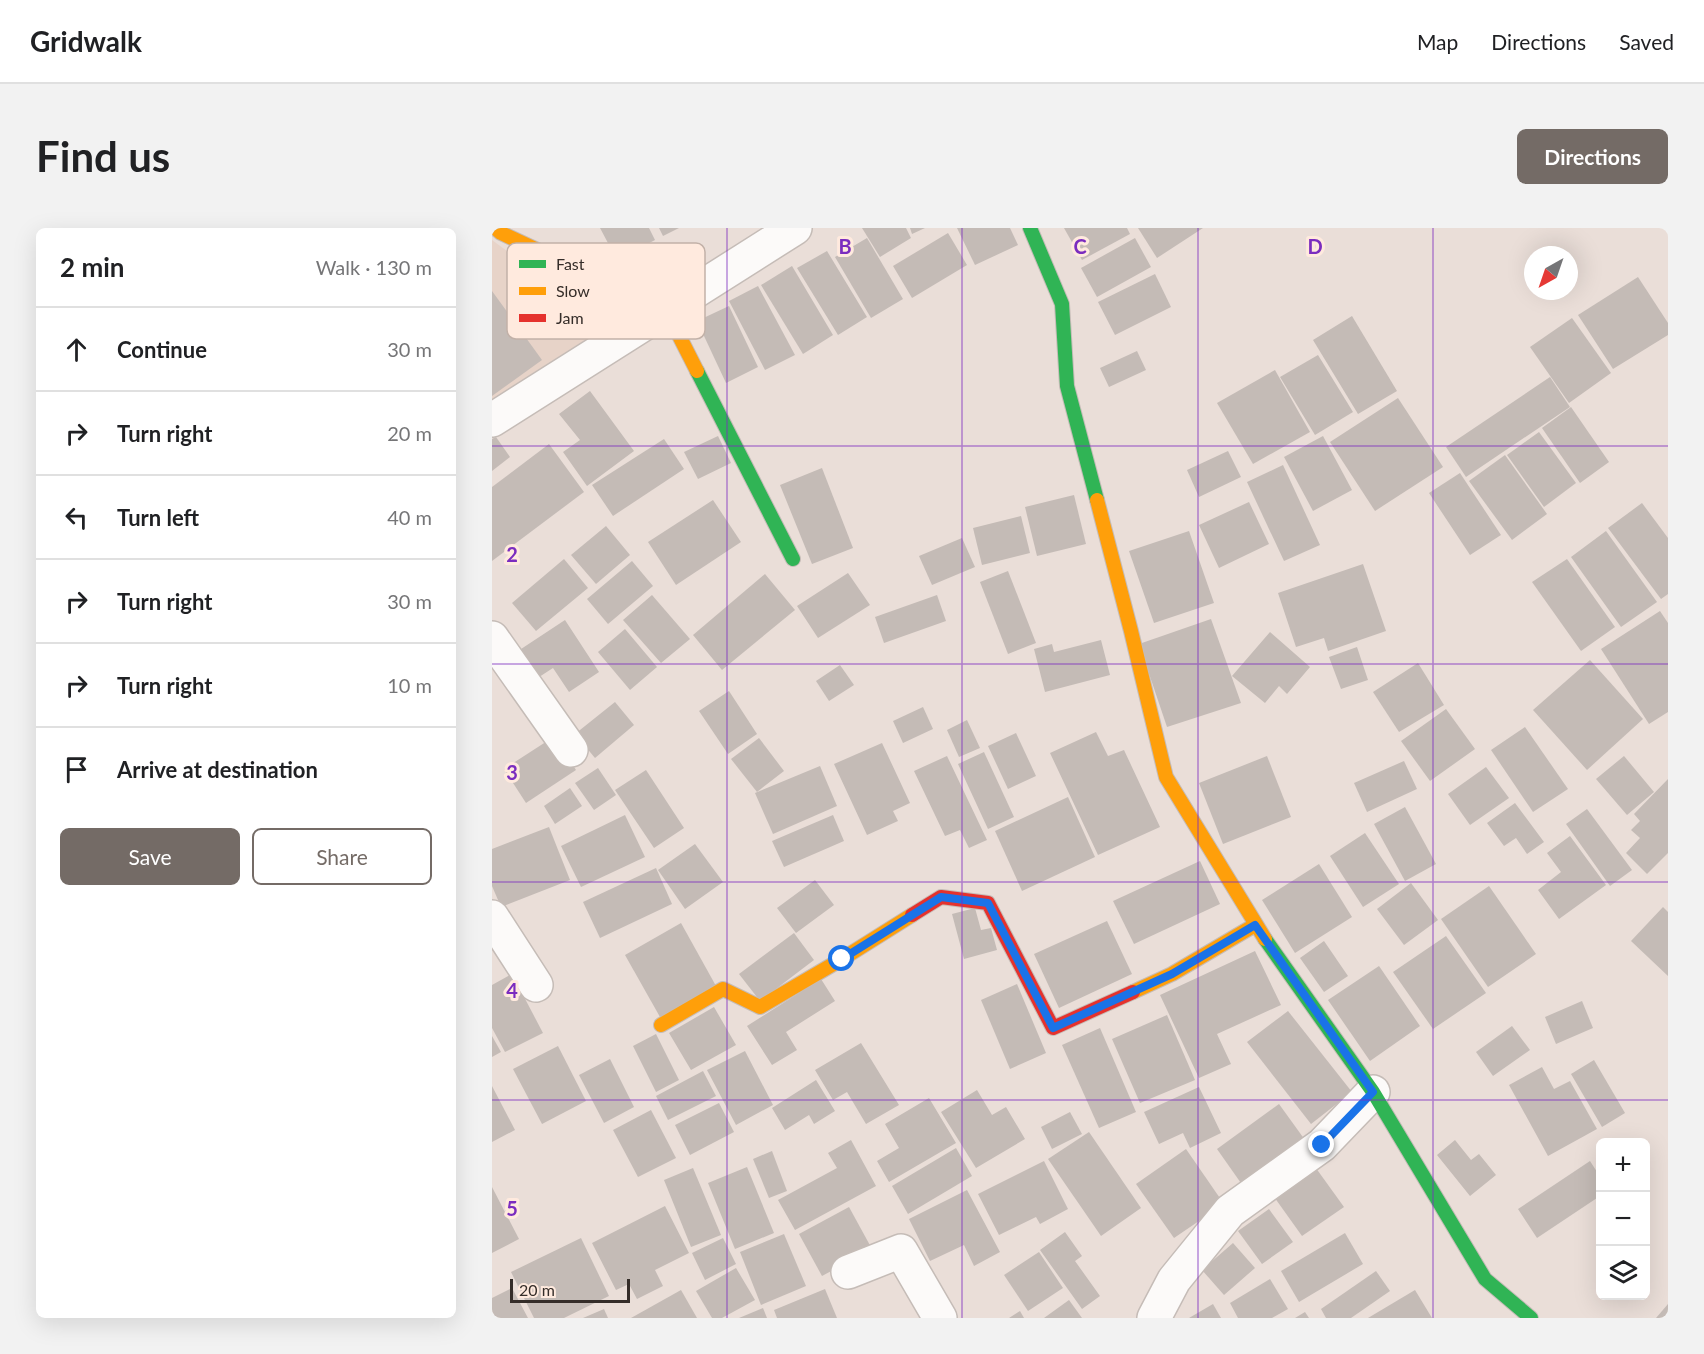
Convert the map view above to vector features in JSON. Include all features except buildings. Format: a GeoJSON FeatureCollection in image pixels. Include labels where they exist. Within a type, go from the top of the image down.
{"type":"FeatureCollection","features":[{"type":"Feature","properties":{"kind":"street"},"geometry":{"type":"LineString","coordinates":[[495,228],[522,243]]}},
{"type":"Feature","properties":{"kind":"street"},"geometry":{"type":"LineString","coordinates":[[705,285],[795,228]]}},
{"type":"Feature","properties":{"kind":"street"},"geometry":{"type":"LineString","coordinates":[[1030,228],[1062,304],[1067,386],[1131,631],[1166,777],[1255,925],[1373,1092],[1485,1279],[1531,1318]]}},
{"type":"Feature","properties":{"kind":"street"},"geometry":{"type":"LineString","coordinates":[[492,420],[620,339]]}},
{"type":"Feature","properties":{"kind":"street"},"geometry":{"type":"LineString","coordinates":[[681,339],[793,559]]}},
{"type":"Feature","properties":{"kind":"street"},"geometry":{"type":"LineString","coordinates":[[492,638],[572,750]]}},
{"type":"Feature","properties":{"kind":"street"},"geometry":{"type":"LineString","coordinates":[[661,1025],[723,989],[760,1007],[941,897],[988,903],[1053,1028],[1172,974],[1255,925]]}},
{"type":"Feature","properties":{"kind":"street"},"geometry":{"type":"LineString","coordinates":[[492,917],[536,985]]}},
{"type":"Feature","properties":{"kind":"street"},"geometry":{"type":"LineString","coordinates":[[1154,1318],[1174,1280],[1230,1211],[1322,1145],[1373,1092]]}},
{"type":"Feature","properties":{"kind":"street"},"geometry":{"type":"LineString","coordinates":[[848,1272],[901,1251],[940,1318]]}},
{"type":"Feature","properties":{"kind":"shaded area"},"geometry":{"type":"Polygon","coordinates":[[[492,240],[507,251],[507,339],[604,339],[492,421],[492,240]]]}},
{"type":"Feature","properties":{"kind":"traffic: fast"},"geometry":{"type":"LineString","coordinates":[[1030,228],[1062,304],[1067,386],[1097,500]]}},
{"type":"Feature","properties":{"kind":"traffic: fast"},"geometry":{"type":"LineString","coordinates":[[697,371],[793,559]]}},
{"type":"Feature","properties":{"kind":"traffic: fast"},"geometry":{"type":"LineString","coordinates":[[1265,939],[1373,1092],[1485,1279],[1531,1318]]}},
{"type":"Feature","properties":{"kind":"traffic: slow"},"geometry":{"type":"LineString","coordinates":[[495,228],[522,243]]}},
{"type":"Feature","properties":{"kind":"traffic: slow"},"geometry":{"type":"LineString","coordinates":[[681,339],[697,371]]}},
{"type":"Feature","properties":{"kind":"traffic: slow"},"geometry":{"type":"LineString","coordinates":[[1097,500],[1166,777],[1265,939]]}},
{"type":"Feature","properties":{"kind":"traffic: slow"},"geometry":{"type":"LineString","coordinates":[[661,1025],[723,989],[760,1007],[912,915]]}},
{"type":"Feature","properties":{"kind":"traffic: slow"},"geometry":{"type":"LineString","coordinates":[[1133,992],[1172,974],[1255,925]]}},
{"type":"Feature","properties":{"kind":"traffic: jam"},"geometry":{"type":"LineString","coordinates":[[912,915],[941,897],[988,903],[1053,1028],[1133,992]]}},
{"type":"Feature","properties":{"kind":"route"},"geometry":{"type":"LineString","coordinates":[[842,959],[941,897],[988,903],[1053,1028],[1172,974],[1255,925],[1373,1092],[1322,1145]]}}]}
